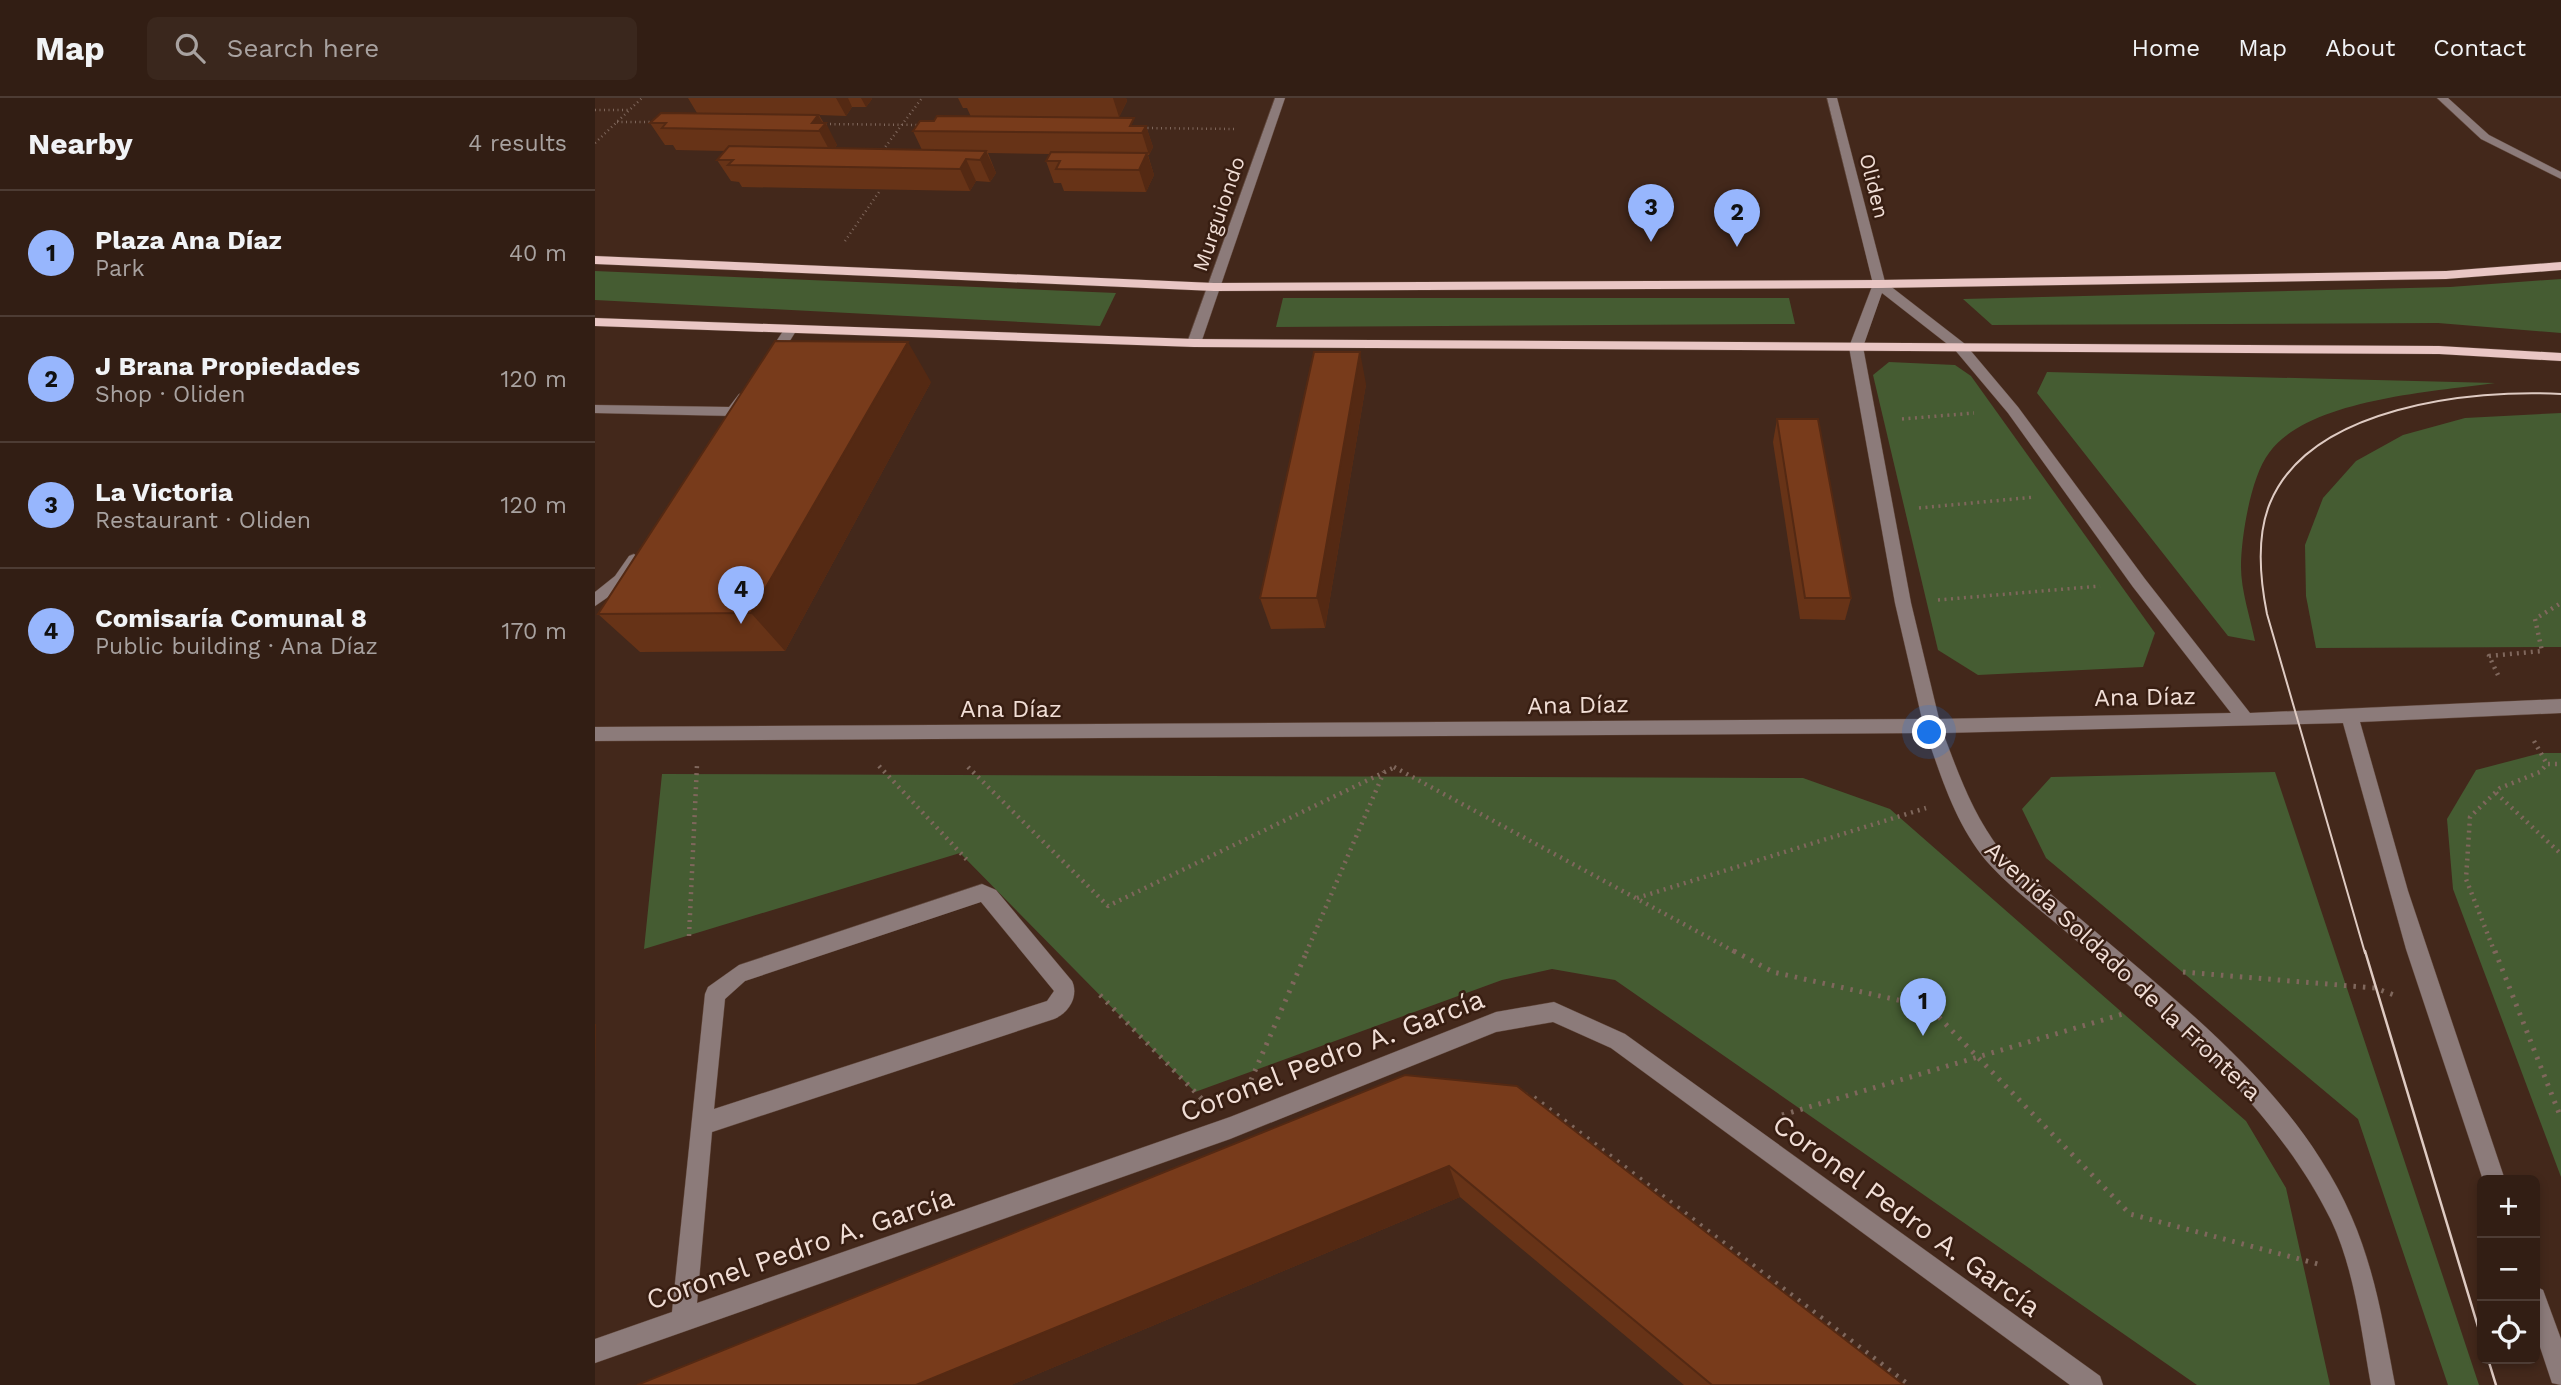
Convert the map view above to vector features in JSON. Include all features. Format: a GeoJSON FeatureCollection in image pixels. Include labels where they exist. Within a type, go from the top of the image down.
{"type":"FeatureCollection","features":[{"type":"Feature","properties":{"kind":"main road"},"geometry":{"type":"LineString","coordinates":[[595,260],[1214,287],[1879,284],[2445,275],[2561,266]]}},
{"type":"Feature","properties":{"kind":"main road"},"geometry":{"type":"LineString","coordinates":[[595,322],[1194,344],[2439,350],[2561,357]]}},
{"type":"Feature","properties":{"kind":"street","name":"Murguiondo"},"geometry":{"type":"LineString","coordinates":[[1194,344],[1280,98]]}},
{"type":"Feature","properties":{"kind":"street","name":"Oliden"},"geometry":{"type":"LineString","coordinates":[[1832,98],[1879,284]]}},
{"type":"Feature","properties":{"kind":"street"},"geometry":{"type":"LineString","coordinates":[[2442,98],[2485,137],[2561,176]]}},
{"type":"Feature","properties":{"kind":"street","name":"Avenida Soldado de la Frontera"},"geometry":{"type":"LineString","coordinates":[[1879,284],[1856,347],[1903,603],[1932,726],[1958,798],[1975,830],[1997,860],[2163,1002],[2279,1119],[2341,1216],[2362,1275],[2383,1385]]}},
{"type":"Feature","properties":{"kind":"street"},"geometry":{"type":"LineString","coordinates":[[1879,284],[1960,347],[2013,410],[2139,583],[2246,720]]}},
{"type":"Feature","properties":{"kind":"street"},"geometry":{"type":"LineString","coordinates":[[595,408],[729,417],[790,331]]}},
{"type":"Feature","properties":{"kind":"street"},"geometry":{"type":"LineString","coordinates":[[595,600],[621,580],[643,546]]}},
{"type":"Feature","properties":{"kind":"street","name":"Ana Díaz"},"geometry":{"type":"LineString","coordinates":[[595,734],[1932,726],[2246,720],[2561,706]]}},
{"type":"Feature","properties":{"kind":"street"},"geometry":{"type":"LineString","coordinates":[[2349,714],[2364,774],[2435,1008],[2492,1175]]}},
{"type":"Feature","properties":{"kind":"street"},"geometry":{"type":"LineString","coordinates":[[683,1320],[715,994],[739,974],[982,893],[989,896],[1065,988],[1063,999],[1054,1009],[703,1124]]}},
{"type":"Feature","properties":{"kind":"street","name":"Coronel Pedro A. García"},"geometry":{"type":"LineString","coordinates":[[595,1351],[1230,1128],[1496,1022],[1554,1012],[1618,1041],[2091,1385]]}},
{"type":"Feature","properties":{"kind":"street"},"geometry":{"type":"LineString","coordinates":[[2536,1301],[2561,1374]]}},
{"type":"Feature","properties":{"kind":"path"},"geometry":{"type":"LineString","coordinates":[[595,143],[642,98]]}},
{"type":"Feature","properties":{"kind":"path"},"geometry":{"type":"LineString","coordinates":[[875,161],[922,98]]}},
{"type":"Feature","properties":{"kind":"path"},"geometry":{"type":"LineString","coordinates":[[595,110],[630,110]]}},
{"type":"Feature","properties":{"kind":"path"},"geometry":{"type":"LineString","coordinates":[[617,122],[658,122]]}},
{"type":"Feature","properties":{"kind":"path"},"geometry":{"type":"LineString","coordinates":[[821,124],[929,125]]}},
{"type":"Feature","properties":{"kind":"path"},"geometry":{"type":"LineString","coordinates":[[1133,128],[1269,129]]}},
{"type":"Feature","properties":{"kind":"path"},"geometry":{"type":"LineString","coordinates":[[825,270],[879,192]]}},
{"type":"Feature","properties":{"kind":"path"},"geometry":{"type":"LineString","coordinates":[[1868,422],[2013,410]]}},
{"type":"Feature","properties":{"kind":"path"},"geometry":{"type":"LineString","coordinates":[[1884,511],[2074,494]]}},
{"type":"Feature","properties":{"kind":"path"},"geometry":{"type":"LineString","coordinates":[[1903,603],[2139,583]]}},
{"type":"Feature","properties":{"kind":"path"},"geometry":{"type":"LineString","coordinates":[[935,734],[1108,906],[1394,767],[1447,730]]}},
{"type":"Feature","properties":{"kind":"path"},"geometry":{"type":"LineString","coordinates":[[689,936],[699,733]]}},
{"type":"Feature","properties":{"kind":"path"},"geometry":{"type":"LineString","coordinates":[[2561,764],[2547,764],[2540,772],[2500,788],[2470,817],[2466,879],[2561,1118]]}},
{"type":"Feature","properties":{"kind":"path"},"geometry":{"type":"LineString","coordinates":[[1394,767],[1773,972],[1929,1007],[2130,1214],[2362,1275]]}},
{"type":"Feature","properties":{"kind":"path"},"geometry":{"type":"LineString","coordinates":[[1230,1128],[1384,772]]}},
{"type":"Feature","properties":{"kind":"path"},"geometry":{"type":"LineString","coordinates":[[2496,793],[2561,854]]}},
{"type":"Feature","properties":{"kind":"path"},"geometry":{"type":"LineString","coordinates":[[1636,898],[1958,798]]}},
{"type":"Feature","properties":{"kind":"path"},"geometry":{"type":"LineString","coordinates":[[2120,966],[2375,989],[2435,1008]]}},
{"type":"Feature","properties":{"kind":"path"},"geometry":{"type":"LineString","coordinates":[[1738,1128],[2163,1002]]}},
{"type":"Feature","properties":{"kind":"path"},"geometry":{"type":"LineString","coordinates":[[1520,1094],[1532,1096],[1909,1385]]}},
{"type":"Feature","properties":{"kind":"green space"},"geometry":{"type":"Polygon","coordinates":[[[595,271],[1116,293],[1100,326],[595,300],[595,271]]]}},
{"type":"Feature","properties":{"kind":"green space"},"geometry":{"type":"Polygon","coordinates":[[[2561,279],[2561,333],[2438,323],[1992,325],[1963,299],[2450,287],[2561,279]]]}},
{"type":"Feature","properties":{"kind":"green space"},"geometry":{"type":"Polygon","coordinates":[[[1283,298],[1789,298],[1795,324],[1276,327],[1283,298]]]}},
{"type":"Feature","properties":{"kind":"green space"},"geometry":{"type":"Polygon","coordinates":[[[1889,362],[1955,365],[1971,376],[2155,633],[2143,667],[1978,675],[1938,650],[1873,375],[1889,362]]]}},
{"type":"Feature","properties":{"kind":"green space"},"geometry":{"type":"Polygon","coordinates":[[[2047,372],[2495,383],[2406,395],[2341,409],[2287,435],[2269,453],[2252,491],[2241,554],[2242,585],[2255,641],[2228,636],[2037,393],[2047,372]]]}},
{"type":"Feature","properties":{"kind":"green space"},"geometry":{"type":"Polygon","coordinates":[[[2561,413],[2561,647],[2316,648],[2306,596],[2305,545],[2323,498],[2356,461],[2403,435],[2465,418],[2561,413]]]}},
{"type":"Feature","properties":{"kind":"green space"},"geometry":{"type":"Polygon","coordinates":[[[2541,753],[2561,753],[2561,1177],[2453,889],[2447,819],[2476,770],[2541,753]]]}},
{"type":"Feature","properties":{"kind":"green space"},"geometry":{"type":"Polygon","coordinates":[[[2275,772],[2479,1385],[2448,1385],[2358,1119],[2046,858],[2022,809],[2051,777],[2275,772]]]}},
{"type":"Feature","properties":{"kind":"green space"},"geometry":{"type":"Polygon","coordinates":[[[662,774],[1803,778],[1890,809],[2246,1121],[2286,1188],[2330,1385],[2197,1385],[1615,980],[1552,969],[1502,980],[1195,1092],[960,853],[644,949],[662,774]]]}},
{"type":"Feature","properties":{"kind":"building"},"geometry":{"type":"Polygon","coordinates":[[[661,113],[818,115],[812,123],[826,123],[819,131],[662,128],[666,123],[650,123],[661,113]]]}},
{"type":"Feature","properties":{"kind":"building"},"geometry":{"type":"Polygon","coordinates":[[[937,116],[1134,118],[1130,126],[1146,126],[1142,133],[913,131],[920,121],[934,121],[937,116]]]}},
{"type":"Feature","properties":{"kind":"building"},"geometry":{"type":"Polygon","coordinates":[[[729,146],[986,151],[980,160],[966,159],[960,169],[728,165],[733,160],[717,160],[729,146]]]}},
{"type":"Feature","properties":{"kind":"building"},"geometry":{"type":"Polygon","coordinates":[[[1051,152],[1147,153],[1139,170],[1056,169],[1060,161],[1046,161],[1051,152]]]}},
{"type":"Feature","properties":{"kind":"building"},"geometry":{"type":"Polygon","coordinates":[[[775,341],[908,342],[751,613],[598,614],[775,341]]]}},
{"type":"Feature","properties":{"kind":"building"},"geometry":{"type":"Polygon","coordinates":[[[1314,352],[1360,352],[1317,598],[1260,598],[1314,352]]]}},
{"type":"Feature","properties":{"kind":"building"},"geometry":{"type":"Polygon","coordinates":[[[1777,419],[1818,419],[1851,598],[1805,598],[1777,419]]]}},
{"type":"Feature","properties":{"kind":"building"},"geometry":{"type":"Polygon","coordinates":[[[1405,1075],[1517,1086],[1904,1385],[1712,1385],[1449,1166],[916,1385],[637,1385],[1405,1075]]]}},
{"type":"Feature","properties":{"kind":"tram line"},"geometry":{"type":"LineString","coordinates":[[2365,953],[2267,614],[2261,544],[2270,503],[2290,470],[2320,444],[2356,425],[2397,410],[2440,401],[2484,395],[2561,394]]}},
{"type":"Feature","properties":{"kind":"tram line"},"geometry":{"type":"LineString","coordinates":[[2365,951],[2477,1323]]}},
{"type":"Feature","properties":{"kind":"tram line"},"geometry":{"type":"LineString","coordinates":[[2490,1364],[2496,1385]]}},
{"type":"Feature","properties":{"kind":"place","name":"La Victoria"},"geometry":{"type":"Point","coordinates":[1651,242]}},
{"type":"Feature","properties":{"kind":"place","name":"J Brana Propiedades"},"geometry":{"type":"Point","coordinates":[1737,247]}},
{"type":"Feature","properties":{"kind":"place","name":"Comisaría Comunal 8"},"geometry":{"type":"Point","coordinates":[741,624]}},
{"type":"Feature","properties":{"kind":"place","name":"Plaza Ana Díaz"},"geometry":{"type":"Point","coordinates":[1923,1036]}}]}
